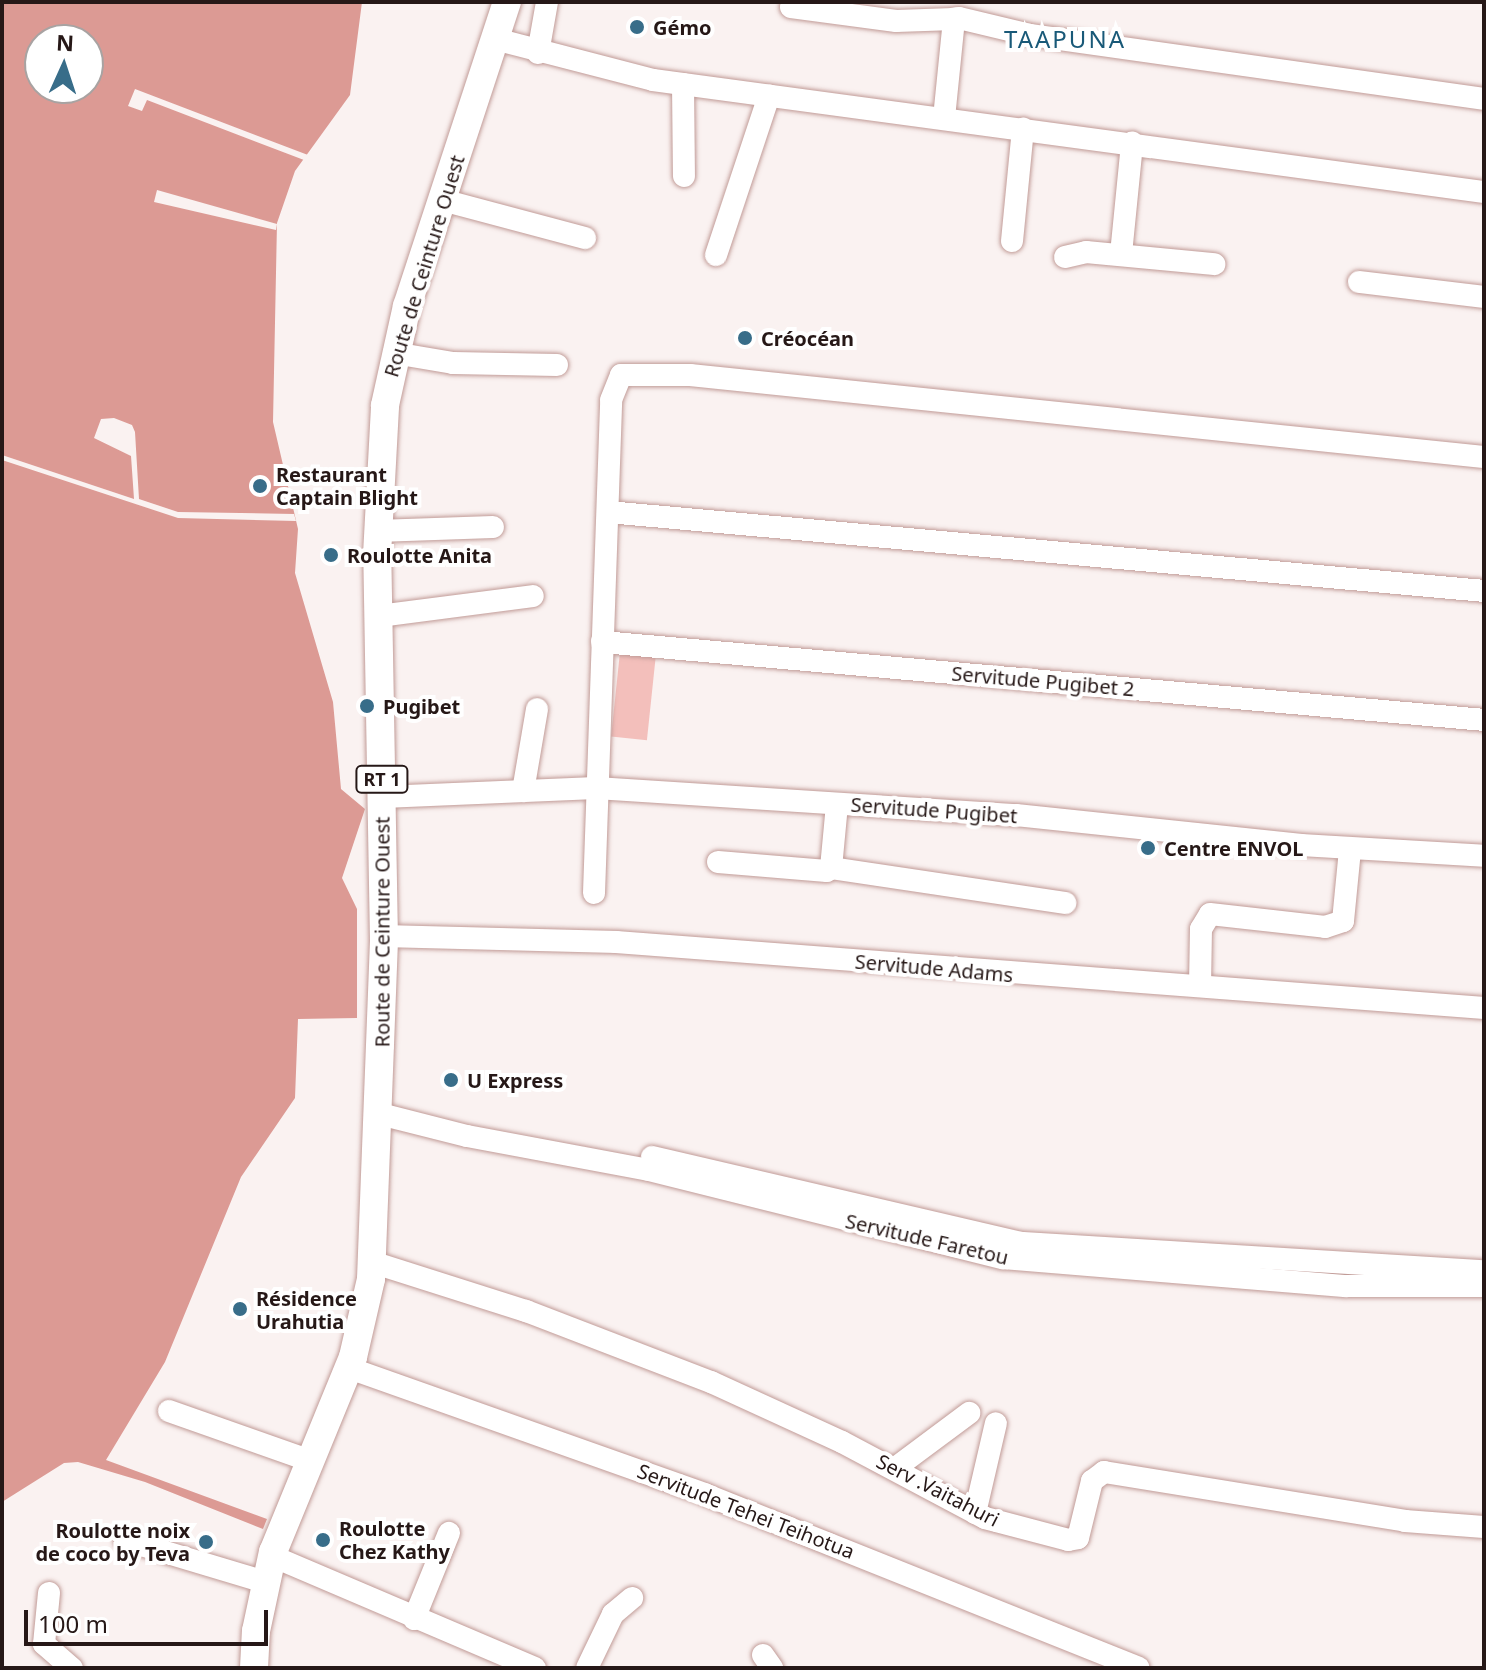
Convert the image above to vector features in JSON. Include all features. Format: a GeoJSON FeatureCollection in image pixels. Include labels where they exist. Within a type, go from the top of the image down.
{"type":"FeatureCollection","features":[{"type":"Feature","properties":{"kind":"main road","name":"Route de Ceinture Ouest"},"geometry":{"type":"LineString","coordinates":[[254,1668],[268,1569],[349,1368],[372,1262],[384,936],[377,531],[381,437],[394,353],[507,2]]}},
{"type":"Feature","properties":{"kind":"street"},"geometry":{"type":"LineString","coordinates":[[538,53],[547,2]]}},
{"type":"Feature","properties":{"kind":"street"},"geometry":{"type":"LineString","coordinates":[[791,7],[896,21],[954,19],[1030,35],[1484,99]]}},
{"type":"Feature","properties":{"kind":"street"},"geometry":{"type":"LineString","coordinates":[[944,118],[954,19]]}},
{"type":"Feature","properties":{"kind":"street"},"geometry":{"type":"LineString","coordinates":[[495,39],[538,53],[683,84],[1484,192]]}},
{"type":"Feature","properties":{"kind":"street"},"geometry":{"type":"LineString","coordinates":[[683,84],[684,176]]}},
{"type":"Feature","properties":{"kind":"street"},"geometry":{"type":"LineString","coordinates":[[716,255],[769,96]]}},
{"type":"Feature","properties":{"kind":"street"},"geometry":{"type":"LineString","coordinates":[[1012,241],[1023,129]]}},
{"type":"Feature","properties":{"kind":"street"},"geometry":{"type":"LineString","coordinates":[[1121,254],[1132,143]]}},
{"type":"Feature","properties":{"kind":"street"},"geometry":{"type":"LineString","coordinates":[[442,200],[585,238]]}},
{"type":"Feature","properties":{"kind":"street"},"geometry":{"type":"LineString","coordinates":[[1065,257],[1121,254],[1214,264]]}},
{"type":"Feature","properties":{"kind":"street"},"geometry":{"type":"LineString","coordinates":[[1359,282],[1484,297]]}},
{"type":"Feature","properties":{"kind":"street"},"geometry":{"type":"LineString","coordinates":[[394,353],[453,363],[557,365]]}},
{"type":"Feature","properties":{"kind":"street"},"geometry":{"type":"LineString","coordinates":[[594,893],[611,400],[616,381],[625,373],[734,379],[1484,457]]}},
{"type":"Feature","properties":{"kind":"street"},"geometry":{"type":"LineString","coordinates":[[608,512],[1484,591]]}},
{"type":"Feature","properties":{"kind":"street"},"geometry":{"type":"LineString","coordinates":[[377,531],[493,527]]}},
{"type":"Feature","properties":{"kind":"street"},"geometry":{"type":"LineString","coordinates":[[379,616],[533,596]]}},
{"type":"Feature","properties":{"kind":"street","name":"Servitude Pugibet 2"},"geometry":{"type":"LineString","coordinates":[[602,642],[1484,720]]}},
{"type":"Feature","properties":{"kind":"street"},"geometry":{"type":"LineString","coordinates":[[523,791],[537,709]]}},
{"type":"Feature","properties":{"kind":"street","name":"Servitude Pugibet"},"geometry":{"type":"LineString","coordinates":[[383,797],[596,788],[1016,815],[1350,849],[1484,856]]}},
{"type":"Feature","properties":{"kind":"street"},"geometry":{"type":"LineString","coordinates":[[831,868],[837,804]]}},
{"type":"Feature","properties":{"kind":"street"},"geometry":{"type":"LineString","coordinates":[[1200,986],[1204,919],[1210,914],[1337,926],[1343,921],[1350,849]]}},
{"type":"Feature","properties":{"kind":"street"},"geometry":{"type":"LineString","coordinates":[[718,862],[831,868],[1065,903]]}},
{"type":"Feature","properties":{"kind":"street","name":"Servitude Adams"},"geometry":{"type":"LineString","coordinates":[[384,936],[616,942],[1484,1008]]}},
{"type":"Feature","properties":{"kind":"street","name":"Servitude Faretou"},"geometry":{"type":"LineString","coordinates":[[380,1109],[665,1160],[1011,1242],[1484,1271]]}},
{"type":"Feature","properties":{"kind":"street","name":"Servitude Faretou"},"geometry":{"type":"LineString","coordinates":[[380,1109],[467,1136],[637,1167],[1003,1258],[1347,1286],[1484,1286]]}},
{"type":"Feature","properties":{"kind":"street","name":"Serv .Vaitahuri"},"geometry":{"type":"LineString","coordinates":[[372,1262],[526,1311],[711,1382],[894,1469],[975,1513],[1075,1539],[1092,1481],[1104,1472],[1405,1521],[1484,1527]]}},
{"type":"Feature","properties":{"kind":"street","name":"Servitude Tehei Teihotua"},"geometry":{"type":"LineString","coordinates":[[349,1368],[704,1494],[1138,1668]]}},
{"type":"Feature","properties":{"kind":"street"},"geometry":{"type":"LineString","coordinates":[[169,1411],[311,1461]]}},
{"type":"Feature","properties":{"kind":"street"},"geometry":{"type":"LineString","coordinates":[[894,1469],[969,1413]]}},
{"type":"Feature","properties":{"kind":"street"},"geometry":{"type":"LineString","coordinates":[[975,1513],[996,1423]]}},
{"type":"Feature","properties":{"kind":"street"},"geometry":{"type":"LineString","coordinates":[[414,1619],[449,1533]]}},
{"type":"Feature","properties":{"kind":"street"},"geometry":{"type":"LineString","coordinates":[[125,1540],[268,1569],[414,1619],[535,1668]]}},
{"type":"Feature","properties":{"kind":"street"},"geometry":{"type":"LineString","coordinates":[[49,1593],[44,1644],[72,1668]]}},
{"type":"Feature","properties":{"kind":"street"},"geometry":{"type":"LineString","coordinates":[[587,1668],[613,1614],[632,1598]]}},
{"type":"Feature","properties":{"kind":"shaded area"},"geometry":{"type":"Polygon","coordinates":[[[2,2],[362,2],[350,95],[295,171],[277,223],[273,422],[298,529],[295,573],[333,702],[341,789],[365,809],[342,878],[357,909],[357,1018],[298,1019],[295,1098],[241,1177],[165,1362],[106,1460],[267,1519],[263,1529],[145,1482],[78,1462],[64,1463],[2,1502],[2,2]]]}},
{"type":"Feature","properties":{"kind":"shaded area"},"geometry":{"type":"Polygon","coordinates":[[[620,652],[656,656],[647,740],[611,737],[620,652]]]}},
{"type":"Feature","properties":{"kind":"pier"},"geometry":{"type":"Polygon","coordinates":[[[135,89],[308,155],[304,160],[147,100],[142,111],[128,106],[135,89]]]}},
{"type":"Feature","properties":{"kind":"pier"},"geometry":{"type":"Polygon","coordinates":[[[157,190],[277,224],[276,230],[154,202],[157,190]]]}},
{"type":"Feature","properties":{"kind":"pier"},"geometry":{"type":"Polygon","coordinates":[[[114,418],[132,425],[135,432],[139,499],[178,512],[294,514],[296,521],[178,518],[2,460],[2,455],[134,499],[131,456],[94,438],[101,419],[114,418]]]}},
{"type":"Feature","properties":{"kind":"place","name":"Gémo"},"geometry":{"type":"Point","coordinates":[637,27]}},
{"type":"Feature","properties":{"kind":"place","name":"Créocéan"},"geometry":{"type":"Point","coordinates":[745,338]}},
{"type":"Feature","properties":{"kind":"place","name":"Restaurant Captain Blight"},"geometry":{"type":"Point","coordinates":[260,486]}},
{"type":"Feature","properties":{"kind":"place","name":"Roulotte Anita"},"geometry":{"type":"Point","coordinates":[331,555]}},
{"type":"Feature","properties":{"kind":"place","name":"Pugibet"},"geometry":{"type":"Point","coordinates":[367,706]}},
{"type":"Feature","properties":{"kind":"place","name":"Centre ENVOL"},"geometry":{"type":"Point","coordinates":[1148,848]}},
{"type":"Feature","properties":{"kind":"place","name":"U Express"},"geometry":{"type":"Point","coordinates":[451,1080]}},
{"type":"Feature","properties":{"kind":"place","name":"Résidence Urahutia"},"geometry":{"type":"Point","coordinates":[240,1309]}},
{"type":"Feature","properties":{"kind":"place","name":"Roulotte Chez Kathy"},"geometry":{"type":"Point","coordinates":[323,1540]}},
{"type":"Feature","properties":{"kind":"place","name":"Roulotte noix de coco by Teva"},"geometry":{"type":"Point","coordinates":[206,1542]}},
{"type":"Feature","properties":{"kind":"district","name":"TAAPUNA"},"geometry":{"type":"Point","coordinates":[1065,39]}}]}
